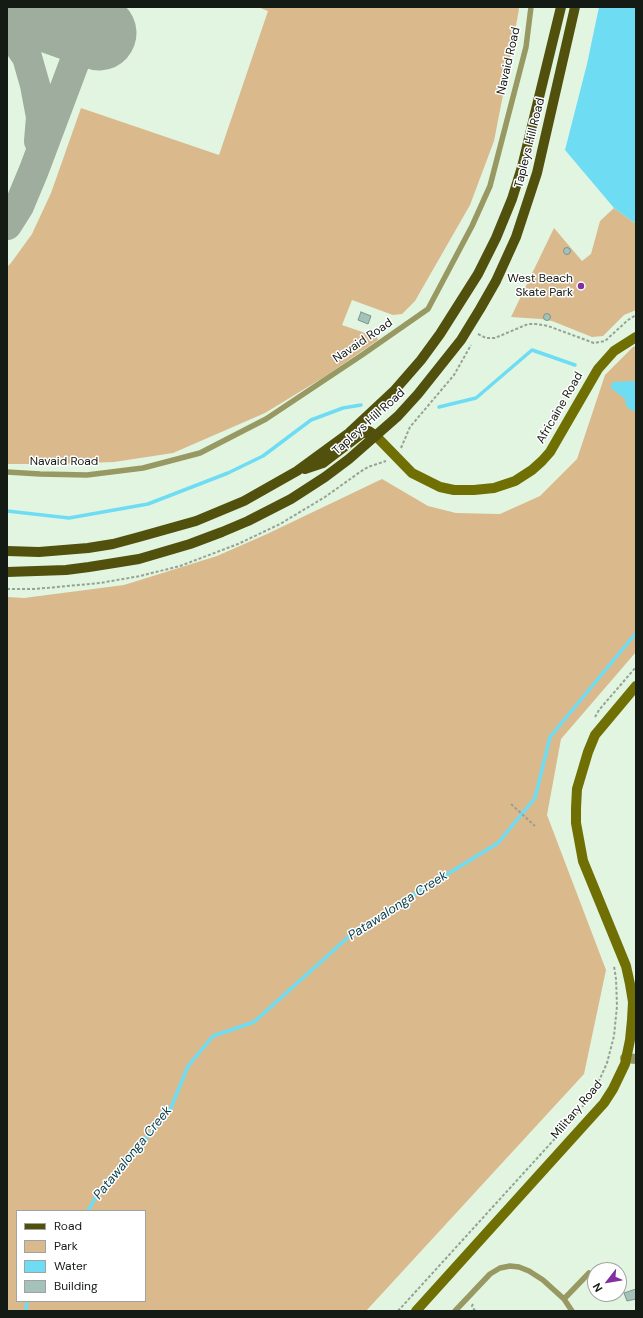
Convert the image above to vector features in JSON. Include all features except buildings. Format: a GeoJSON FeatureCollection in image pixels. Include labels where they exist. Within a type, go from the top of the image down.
{"type":"FeatureCollection","features":[{"type":"Feature","properties":{"kind":"main road","name":"Tapleys Hill Road"},"geometry":{"type":"LineString","coordinates":[[7,551],[39,552],[88,548],[113,544],[196,521],[244,501],[297,472],[349,433],[386,399],[421,360],[440,334],[478,274],[496,238],[512,199],[522,167],[561,7]]}},
{"type":"Feature","properties":{"kind":"main road","name":"Tapleys Hill Road"},"geometry":{"type":"LineString","coordinates":[[7,572],[66,570],[90,567],[139,559],[197,542],[248,521],[291,499],[325,478],[398,416],[418,394],[461,340],[496,281],[516,237],[537,173],[575,7]]}},
{"type":"Feature","properties":{"kind":"main road"},"geometry":{"type":"LineString","coordinates":[[297,472],[323,463],[361,434],[369,431],[376,436]]}},
{"type":"Feature","properties":{"kind":"street","name":"Africaine Road"},"geometry":{"type":"LineString","coordinates":[[376,436],[412,473],[440,487],[454,490],[494,488],[515,480],[532,470],[542,461],[550,452],[598,369],[614,351],[636,337]]}},
{"type":"Feature","properties":{"kind":"street","name":"Military Road"},"geometry":{"type":"LineString","coordinates":[[416,1311],[604,1103],[619,1078],[624,1064],[630,1040],[632,1020],[633,1002],[630,984],[626,966],[583,861],[576,823],[576,808],[577,789],[588,752],[595,735],[636,686]]}},
{"type":"Feature","properties":{"kind":"street"},"geometry":{"type":"LineString","coordinates":[[625,1058],[636,1059]]}},
{"type":"Feature","properties":{"kind":"lane","name":"Navaid Road"},"geometry":{"type":"LineString","coordinates":[[7,472],[87,475],[143,468],[200,453],[266,419],[428,309],[472,226],[490,186],[526,46],[531,7]]}},
{"type":"Feature","properties":{"kind":"lane"},"geometry":{"type":"LineString","coordinates":[[455,1311],[490,1274],[500,1268],[510,1266],[519,1267],[529,1271],[543,1280],[564,1299],[572,1311]]}},
{"type":"Feature","properties":{"kind":"lane"},"geometry":{"type":"LineString","coordinates":[[564,1299],[587,1275]]}},
{"type":"Feature","properties":{"kind":"path"},"geometry":{"type":"LineString","coordinates":[[478,334],[486,338],[495,338],[528,324],[536,324],[548,326],[594,343],[605,341],[628,320],[636,315]]}},
{"type":"Feature","properties":{"kind":"path"},"geometry":{"type":"LineString","coordinates":[[593,721],[599,710],[636,667]]}},
{"type":"Feature","properties":{"kind":"path"},"geometry":{"type":"LineString","coordinates":[[511,804],[535,826]]}},
{"type":"Feature","properties":{"kind":"path"},"geometry":{"type":"LineString","coordinates":[[398,1311],[571,1121],[594,1092],[607,1063],[614,1036],[617,1000],[616,979],[612,961]]}},
{"type":"Feature","properties":{"kind":"green space"},"geometry":{"type":"Polygon","coordinates":[[[258,7],[518,7],[519,9],[494,141],[470,205],[415,301],[402,314],[393,315],[352,300],[342,325],[377,337],[378,340],[324,377],[265,413],[173,453],[114,462],[7,464],[7,267],[32,234],[51,193],[81,108],[219,155],[268,11],[258,7]]]}},
{"type":"Feature","properties":{"kind":"green space","name":"West Beach Skate Park"},"geometry":{"type":"Polygon","coordinates":[[[614,208],[636,224],[636,310],[624,315],[603,336],[592,337],[552,321],[511,317],[554,228],[582,261],[591,254],[600,221],[614,208]]]}},
{"type":"Feature","properties":{"kind":"green space"},"geometry":{"type":"Polygon","coordinates":[[[636,346],[636,652],[561,739],[547,815],[606,970],[584,1074],[366,1311],[7,1311],[7,597],[24,598],[124,585],[217,556],[267,534],[382,479],[428,506],[456,513],[500,514],[540,496],[577,459],[605,375],[633,347],[636,346]]]}},
{"type":"Feature","properties":{"kind":"water"},"geometry":{"type":"Polygon","coordinates":[[[599,7],[636,7],[636,224],[614,208],[565,150],[587,64],[599,7]]]}},
{"type":"Feature","properties":{"kind":"water"},"geometry":{"type":"Polygon","coordinates":[[[636,381],[636,412],[629,409],[626,405],[625,399],[610,387],[613,382],[636,381]]]}},
{"type":"Feature","properties":{"kind":"waterway"},"geometry":{"type":"LineString","coordinates":[[439,407],[476,398],[532,350],[575,365]]}},
{"type":"Feature","properties":{"kind":"waterway"},"geometry":{"type":"LineString","coordinates":[[7,511],[69,518],[148,504],[228,473],[263,456],[311,420],[343,408],[361,405]]}},
{"type":"Feature","properties":{"kind":"waterway","name":"Patawalonga Creek"},"geometry":{"type":"LineString","coordinates":[[89,1210],[94,1200],[170,1110],[188,1066],[213,1036],[254,1022],[355,931],[498,843],[535,798],[550,737],[636,633]]}},
{"type":"Feature","properties":{"kind":"waterway","name":"Patawalonga Creek"},"geometry":{"type":"LineString","coordinates":[[26,1311],[27,1302]]}},
{"type":"Feature","properties":{"kind":"taxiway"},"geometry":{"type":"LineString","coordinates":[[7,28],[27,57],[35,85],[41,117],[39,141]]}},
{"type":"Feature","properties":{"kind":"taxiway"},"geometry":{"type":"LineString","coordinates":[[7,225],[19,206],[34,170],[87,29]]}},
{"type":"Feature","properties":{"kind":"runway"},"geometry":{"type":"LineString","coordinates":[[26,7],[99,33]]}},
{"type":"Feature","properties":{"kind":"place","name":"West Beach Skate Park"},"geometry":{"type":"Point","coordinates":[581,286]}}]}
